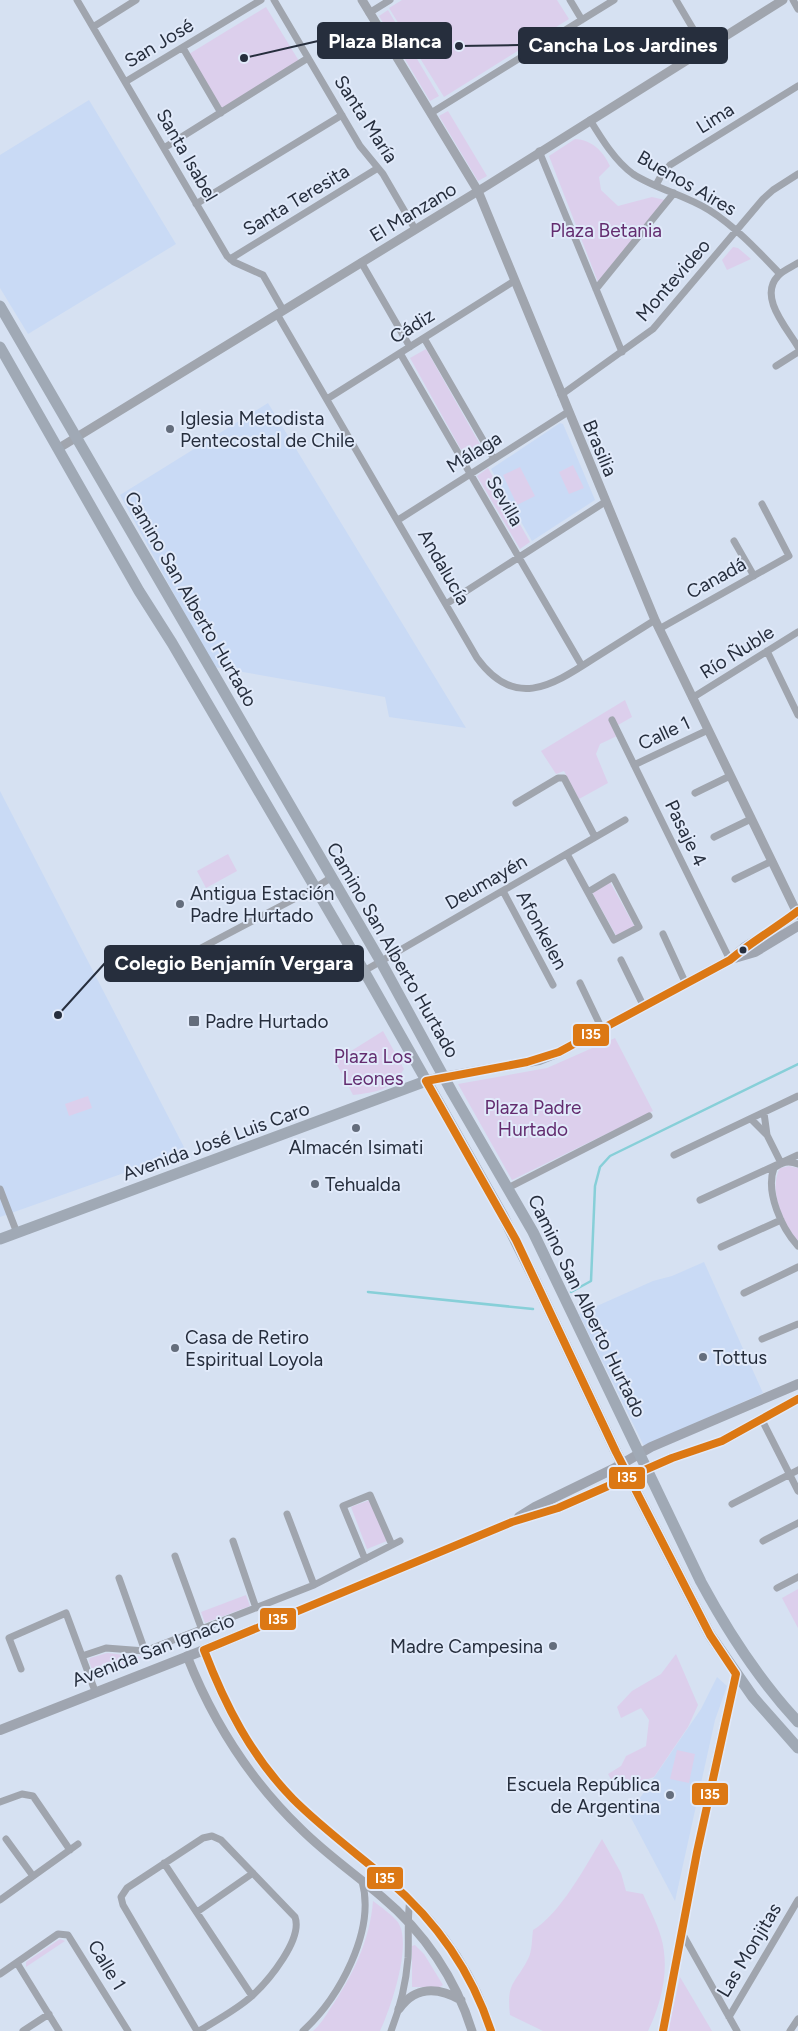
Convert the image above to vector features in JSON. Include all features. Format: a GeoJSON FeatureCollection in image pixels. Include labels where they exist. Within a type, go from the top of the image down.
{"type":"FeatureCollection","features":[{"type":"Feature","properties":{"kind":"main road","name":"Camino San Alberto Hurtado"},"geometry":{"type":"LineString","coordinates":[[0,306],[381,962],[508,1188],[560,1285],[701,1582],[722,1620],[750,1663],[798,1722]]}},
{"type":"Feature","properties":{"kind":"main road","name":"Camino San Alberto Hurtado"},"geometry":{"type":"LineString","coordinates":[[0,347],[140,591],[364,972],[516,1240],[622,1463],[710,1635],[753,1697],[798,1748]]}},
{"type":"Feature","properties":{"kind":"main road"},"geometry":{"type":"LineString","coordinates":[[290,845],[307,835]]}},
{"type":"Feature","properties":{"kind":"main road"},"geometry":{"type":"LineString","coordinates":[[730,960],[745,946],[773,930],[798,912]]}},
{"type":"Feature","properties":{"kind":"main road"},"geometry":{"type":"LineString","coordinates":[[444,1077],[538,1060],[570,1046],[730,960],[755,952],[798,926]]}},
{"type":"Feature","properties":{"kind":"main road","name":"Avenida José Luis Caro"},"geometry":{"type":"LineString","coordinates":[[0,1239],[444,1077]]}},
{"type":"Feature","properties":{"kind":"main road","name":"Avenida San Ignacio"},"geometry":{"type":"LineString","coordinates":[[512,1522],[535,1507],[639,1453],[681,1433],[798,1384]]}},
{"type":"Feature","properties":{"kind":"main road","name":"Avenida San Ignacio"},"geometry":{"type":"LineString","coordinates":[[0,1730],[204,1650],[512,1522],[558,1508],[672,1458],[722,1441],[798,1399]]}},
{"type":"Feature","properties":{"kind":"street","name":"Santa Isabel"},"geometry":{"type":"LineString","coordinates":[[77,0],[230,259]]}},
{"type":"Feature","properties":{"kind":"street"},"geometry":{"type":"LineString","coordinates":[[93,27],[136,0]]}},
{"type":"Feature","properties":{"kind":"street","name":"San José"},"geometry":{"type":"LineString","coordinates":[[125,82],[261,0]]}},
{"type":"Feature","properties":{"kind":"street","name":"Santa María"},"geometry":{"type":"LineString","coordinates":[[274,0],[363,151],[378,168],[416,229]]}},
{"type":"Feature","properties":{"kind":"street","name":"Brasilia"},"geometry":{"type":"LineString","coordinates":[[362,0],[478,191],[654,620],[798,912]]}},
{"type":"Feature","properties":{"kind":"street"},"geometry":{"type":"LineString","coordinates":[[369,13],[390,0]]}},
{"type":"Feature","properties":{"kind":"street"},"geometry":{"type":"LineString","coordinates":[[570,0],[582,20]]}},
{"type":"Feature","properties":{"kind":"street"},"geometry":{"type":"LineString","coordinates":[[431,113],[614,0]]}},
{"type":"Feature","properties":{"kind":"street"},"geometry":{"type":"LineString","coordinates":[[676,0],[705,49]]}},
{"type":"Feature","properties":{"kind":"street","name":"El Manzano"},"geometry":{"type":"LineString","coordinates":[[58,448],[478,191],[539,151],[783,0]]}},
{"type":"Feature","properties":{"kind":"street"},"geometry":{"type":"LineString","coordinates":[[793,0],[798,9]]}},
{"type":"Feature","properties":{"kind":"street"},"geometry":{"type":"LineString","coordinates":[[183,48],[220,113]]}},
{"type":"Feature","properties":{"kind":"street"},"geometry":{"type":"LineString","coordinates":[[164,148],[308,58]]}},
{"type":"Feature","properties":{"kind":"street","name":"Lima"},"geometry":{"type":"LineString","coordinates":[[656,185],[666,169],[674,162],[798,86]]}},
{"type":"Feature","properties":{"kind":"street"},"geometry":{"type":"LineString","coordinates":[[196,204],[342,115]]}},
{"type":"Feature","properties":{"kind":"street","name":"Buenos Aires"},"geometry":{"type":"LineString","coordinates":[[590,120],[622,165],[634,174],[709,210],[736,230],[780,274]]}},
{"type":"Feature","properties":{"kind":"street"},"geometry":{"type":"LineString","coordinates":[[539,151],[622,352]]}},
{"type":"Feature","properties":{"kind":"street","name":"Santa Teresita"},"geometry":{"type":"LineString","coordinates":[[230,259],[378,168]]}},
{"type":"Feature","properties":{"kind":"street","name":"Montevideo"},"geometry":{"type":"LineString","coordinates":[[560,394],[653,330],[768,194],[798,174]]}},
{"type":"Feature","properties":{"kind":"street"},"geometry":{"type":"LineString","coordinates":[[596,289],[674,192]]}},
{"type":"Feature","properties":{"kind":"street"},"geometry":{"type":"LineString","coordinates":[[230,259],[264,277],[280,312]]}},
{"type":"Feature","properties":{"kind":"street"},"geometry":{"type":"LineString","coordinates":[[361,262],[410,347]]}},
{"type":"Feature","properties":{"kind":"street"},"geometry":{"type":"LineString","coordinates":[[798,263],[780,274],[772,286],[772,303],[798,347]]}},
{"type":"Feature","properties":{"kind":"street","name":"Cádiz"},"geometry":{"type":"LineString","coordinates":[[327,399],[514,281]]}},
{"type":"Feature","properties":{"kind":"street","name":"Andalucía"},"geometry":{"type":"LineString","coordinates":[[280,312],[327,399],[482,664],[504,683],[522,688],[540,688],[560,680],[654,620]]}},
{"type":"Feature","properties":{"kind":"street","name":"Sevilla"},"geometry":{"type":"LineString","coordinates":[[424,338],[494,459]]}},
{"type":"Feature","properties":{"kind":"street"},"geometry":{"type":"LineString","coordinates":[[776,366],[798,352]]}},
{"type":"Feature","properties":{"kind":"street","name":"Sevilla"},"geometry":{"type":"LineString","coordinates":[[400,353],[582,666]]}},
{"type":"Feature","properties":{"kind":"street","name":"Málaga"},"geometry":{"type":"LineString","coordinates":[[398,520],[568,412]]}},
{"type":"Feature","properties":{"kind":"street"},"geometry":{"type":"LineString","coordinates":[[446,604],[605,502]]}},
{"type":"Feature","properties":{"kind":"street","name":"Canadá"},"geometry":{"type":"LineString","coordinates":[[659,629],[789,556],[762,504]]}},
{"type":"Feature","properties":{"kind":"street"},"geometry":{"type":"LineString","coordinates":[[734,540],[754,576]]}},
{"type":"Feature","properties":{"kind":"street","name":"Río Ñuble"},"geometry":{"type":"LineString","coordinates":[[692,698],[798,632]]}},
{"type":"Feature","properties":{"kind":"street"},"geometry":{"type":"LineString","coordinates":[[767,651],[798,716]]}},
{"type":"Feature","properties":{"kind":"street","name":"Pasaje 4"},"geometry":{"type":"LineString","coordinates":[[612,720],[730,960]]}},
{"type":"Feature","properties":{"kind":"street","name":"Calle 1"},"geometry":{"type":"LineString","coordinates":[[634,765],[708,730]]}},
{"type":"Feature","properties":{"kind":"street"},"geometry":{"type":"LineString","coordinates":[[696,793],[730,776]]}},
{"type":"Feature","properties":{"kind":"street"},"geometry":{"type":"LineString","coordinates":[[516,803],[558,778],[564,778],[595,838]]}},
{"type":"Feature","properties":{"kind":"street"},"geometry":{"type":"LineString","coordinates":[[714,837],[751,819]]}},
{"type":"Feature","properties":{"kind":"street","name":"Deumayén"},"geometry":{"type":"LineString","coordinates":[[364,972],[625,820]]}},
{"type":"Feature","properties":{"kind":"street"},"geometry":{"type":"LineString","coordinates":[[567,854],[614,940],[639,927],[613,877],[588,892]]}},
{"type":"Feature","properties":{"kind":"street"},"geometry":{"type":"LineString","coordinates":[[735,879],[772,861]]}},
{"type":"Feature","properties":{"kind":"street"},"geometry":{"type":"LineString","coordinates":[[184,957],[315,888],[332,877]]}},
{"type":"Feature","properties":{"kind":"street","name":"Afonkelen"},"geometry":{"type":"LineString","coordinates":[[503,891],[553,985]]}},
{"type":"Feature","properties":{"kind":"street"},"geometry":{"type":"LineString","coordinates":[[663,934],[686,984]]}},
{"type":"Feature","properties":{"kind":"street"},"geometry":{"type":"LineString","coordinates":[[621,960],[644,1007]]}},
{"type":"Feature","properties":{"kind":"street"},"geometry":{"type":"LineString","coordinates":[[580,983],[602,1029]]}},
{"type":"Feature","properties":{"kind":"street"},"geometry":{"type":"LineString","coordinates":[[674,1155],[798,1096]]}},
{"type":"Feature","properties":{"kind":"street"},"geometry":{"type":"LineString","coordinates":[[764,1113],[768,1135],[781,1163]]}},
{"type":"Feature","properties":{"kind":"street"},"geometry":{"type":"LineString","coordinates":[[508,1188],[649,1116]]}},
{"type":"Feature","properties":{"kind":"street"},"geometry":{"type":"LineString","coordinates":[[751,1119],[768,1135]]}},
{"type":"Feature","properties":{"kind":"street"},"geometry":{"type":"LineString","coordinates":[[700,1200],[798,1155]]}},
{"type":"Feature","properties":{"kind":"street"},"geometry":{"type":"LineString","coordinates":[[798,1164],[791,1162],[781,1163],[774,1168],[772,1182],[774,1197],[781,1220],[798,1246]]}},
{"type":"Feature","properties":{"kind":"street"},"geometry":{"type":"LineString","coordinates":[[0,1189],[17,1233]]}},
{"type":"Feature","properties":{"kind":"street"},"geometry":{"type":"LineString","coordinates":[[721,1248],[781,1220]]}},
{"type":"Feature","properties":{"kind":"street"},"geometry":{"type":"LineString","coordinates":[[744,1293],[798,1267]]}},
{"type":"Feature","properties":{"kind":"street"},"geometry":{"type":"LineString","coordinates":[[762,1339],[798,1324]]}},
{"type":"Feature","properties":{"kind":"street"},"geometry":{"type":"LineString","coordinates":[[762,1420],[798,1491]]}},
{"type":"Feature","properties":{"kind":"street"},"geometry":{"type":"LineString","coordinates":[[732,1504],[798,1470]]}},
{"type":"Feature","properties":{"kind":"street"},"geometry":{"type":"LineString","coordinates":[[365,1559],[343,1506],[370,1495],[392,1545]]}},
{"type":"Feature","properties":{"kind":"street"},"geometry":{"type":"LineString","coordinates":[[288,1514],[314,1585]]}},
{"type":"Feature","properties":{"kind":"street"},"geometry":{"type":"LineString","coordinates":[[763,1541],[798,1524]]}},
{"type":"Feature","properties":{"kind":"street"},"geometry":{"type":"LineString","coordinates":[[233,1541],[256,1608]]}},
{"type":"Feature","properties":{"kind":"street"},"geometry":{"type":"LineString","coordinates":[[82,1656],[106,1648],[145,1651],[314,1585],[400,1541]]}},
{"type":"Feature","properties":{"kind":"street"},"geometry":{"type":"LineString","coordinates":[[175,1556],[202,1630]]}},
{"type":"Feature","properties":{"kind":"street"},"geometry":{"type":"LineString","coordinates":[[777,1588],[798,1576]]}},
{"type":"Feature","properties":{"kind":"street"},"geometry":{"type":"LineString","coordinates":[[119,1578],[145,1651]]}},
{"type":"Feature","properties":{"kind":"street"},"geometry":{"type":"LineString","coordinates":[[21,1669],[9,1638],[66,1613],[95,1692]]}},
{"type":"Feature","properties":{"kind":"street"},"geometry":{"type":"LineString","coordinates":[[204,1650],[224,1698],[253,1749],[297,1803],[334,1838],[410,1899],[440,1932],[463,1967],[482,2003],[491,2031]]}},
{"type":"Feature","properties":{"kind":"street"},"geometry":{"type":"LineString","coordinates":[[187,1656],[214,1717],[264,1790],[328,1854],[383,1897],[407,1920],[439,1961],[461,2000],[472,2031]]}},
{"type":"Feature","properties":{"kind":"street"},"geometry":{"type":"LineString","coordinates":[[663,2031],[724,1723],[736,1674]]}},
{"type":"Feature","properties":{"kind":"street"},"geometry":{"type":"LineString","coordinates":[[240,1757],[253,1749]]}},
{"type":"Feature","properties":{"kind":"street"},"geometry":{"type":"LineString","coordinates":[[0,1802],[22,1794],[36,1798],[70,1850]]}},
{"type":"Feature","properties":{"kind":"street"},"geometry":{"type":"LineString","coordinates":[[286,1814],[289,1807],[297,1803]]}},
{"type":"Feature","properties":{"kind":"street"},"geometry":{"type":"LineString","coordinates":[[212,1836],[221,1840],[296,1917],[296,1934],[282,1958],[252,1996],[224,2016],[198,2031],[122,1903],[122,1894],[127,1888],[164,1863],[203,1838],[212,1836]]}},
{"type":"Feature","properties":{"kind":"street"},"geometry":{"type":"LineString","coordinates":[[6,1838],[33,1876]]}},
{"type":"Feature","properties":{"kind":"street"},"geometry":{"type":"LineString","coordinates":[[0,1900],[78,1844]]}},
{"type":"Feature","properties":{"kind":"street"},"geometry":{"type":"LineString","coordinates":[[164,1863],[252,1996]]}},
{"type":"Feature","properties":{"kind":"street"},"geometry":{"type":"LineString","coordinates":[[197,1912],[253,1873]]}},
{"type":"Feature","properties":{"kind":"street"},"geometry":{"type":"LineString","coordinates":[[303,2031],[327,2004],[351,1961],[359,1940],[365,1913],[365,1896],[362,1881]]}},
{"type":"Feature","properties":{"kind":"street"},"geometry":{"type":"LineString","coordinates":[[391,2031],[399,2009],[408,1960],[407,1920],[410,1899]]}},
{"type":"Feature","properties":{"kind":"street","name":"Las Monjitas"},"geometry":{"type":"LineString","coordinates":[[729,2017],[798,1900]]}},
{"type":"Feature","properties":{"kind":"street"},"geometry":{"type":"LineString","coordinates":[[682,1933],[737,2031]]}},
{"type":"Feature","properties":{"kind":"street","name":"Calle 1"},"geometry":{"type":"LineString","coordinates":[[0,1974],[58,1934],[68,1935],[128,2031]]}},
{"type":"Feature","properties":{"kind":"street"},"geometry":{"type":"LineString","coordinates":[[17,1963],[59,2031]]}},
{"type":"Feature","properties":{"kind":"street"},"geometry":{"type":"LineString","coordinates":[[399,2009],[409,1997],[425,1990],[442,1992],[461,2000]]}},
{"type":"Feature","properties":{"kind":"street"},"geometry":{"type":"LineString","coordinates":[[22,2031],[49,2014]]}},
{"type":"Feature","properties":{"kind":"street"},"geometry":{"type":"LineString","coordinates":[[790,2031],[798,2018]]}},
{"type":"Feature","properties":{"kind":"shaded area"},"geometry":{"type":"Polygon","coordinates":[[[89,100],[176,244],[28,334],[0,288],[0,155],[89,100]]]}},
{"type":"Feature","properties":{"kind":"shaded area"},"geometry":{"type":"Polygon","coordinates":[[[268,403],[466,728],[389,717],[385,697],[214,667],[120,495],[268,403]]]}},
{"type":"Feature","properties":{"kind":"shaded area"},"geometry":{"type":"Polygon","coordinates":[[[560,423],[563,424],[595,500],[532,541],[491,469],[560,423]]]}},
{"type":"Feature","properties":{"kind":"shaded area"},"geometry":{"type":"Polygon","coordinates":[[[0,791],[186,1151],[0,1217],[0,791]]]}},
{"type":"Feature","properties":{"kind":"shaded area"},"geometry":{"type":"Polygon","coordinates":[[[704,1262],[763,1393],[644,1446],[579,1314],[653,1281],[672,1276],[704,1262]]]}},
{"type":"Feature","properties":{"kind":"shaded area","name":"Escuela República de Argentina"},"geometry":{"type":"Polygon","coordinates":[[[717,1677],[727,1686],[715,1720],[675,1901],[629,1814],[701,1709],[717,1677]]]}},
{"type":"Feature","properties":{"kind":"green space"},"geometry":{"type":"Polygon","coordinates":[[[402,0],[557,0],[569,19],[444,97],[389,8],[402,0]]]}},
{"type":"Feature","properties":{"kind":"green space"},"geometry":{"type":"Polygon","coordinates":[[[266,7],[299,61],[222,108],[189,54],[266,7]]]}},
{"type":"Feature","properties":{"kind":"green space"},"geometry":{"type":"Polygon","coordinates":[[[388,10],[439,96],[430,101],[379,16],[388,10]]]}},
{"type":"Feature","properties":{"kind":"green space"},"geometry":{"type":"Polygon","coordinates":[[[448,111],[487,176],[478,181],[439,116],[448,111]]]}},
{"type":"Feature","properties":{"kind":"green space","name":"Plaza Betania"},"geometry":{"type":"Polygon","coordinates":[[[575,139],[592,144],[607,161],[610,166],[599,177],[601,190],[618,206],[652,197],[665,200],[598,282],[549,156],[575,139]]]}},
{"type":"Feature","properties":{"kind":"green space"},"geometry":{"type":"Polygon","coordinates":[[[733,247],[738,248],[751,259],[727,270],[722,260],[733,247]]]}},
{"type":"Feature","properties":{"kind":"green space"},"geometry":{"type":"Polygon","coordinates":[[[426,349],[486,455],[469,464],[410,358],[426,349]]]}},
{"type":"Feature","properties":{"kind":"green space"},"geometry":{"type":"Polygon","coordinates":[[[573,465],[584,488],[569,494],[559,472],[573,465]]]}},
{"type":"Feature","properties":{"kind":"green space"},"geometry":{"type":"Polygon","coordinates":[[[520,467],[535,496],[517,505],[503,475],[520,467]]]}},
{"type":"Feature","properties":{"kind":"green space"},"geometry":{"type":"Polygon","coordinates":[[[488,468],[530,542],[520,549],[477,476],[488,468]]]}},
{"type":"Feature","properties":{"kind":"green space"},"geometry":{"type":"Polygon","coordinates":[[[625,700],[632,717],[613,728],[617,736],[600,744],[596,754],[608,783],[579,799],[564,771],[556,774],[541,751],[625,700]]]}},
{"type":"Feature","properties":{"kind":"green space"},"geometry":{"type":"Polygon","coordinates":[[[228,854],[237,871],[206,888],[197,871],[228,854]]]}},
{"type":"Feature","properties":{"kind":"green space"},"geometry":{"type":"Polygon","coordinates":[[[610,882],[636,929],[618,939],[592,892],[610,882]]]}},
{"type":"Feature","properties":{"kind":"green space","name":"Plaza Los Leones"},"geometry":{"type":"Polygon","coordinates":[[[383,1031],[404,1069],[394,1082],[388,1086],[369,1093],[353,1095],[335,1061],[383,1031]]]}},
{"type":"Feature","properties":{"kind":"green space","name":"Plaza Padre Hurtado"},"geometry":{"type":"Polygon","coordinates":[[[615,1038],[653,1111],[512,1180],[458,1084],[547,1068],[615,1038]]]}},
{"type":"Feature","properties":{"kind":"green space"},"geometry":{"type":"Polygon","coordinates":[[[88,1096],[92,1108],[69,1116],[65,1104],[88,1096]]]}},
{"type":"Feature","properties":{"kind":"green space"},"geometry":{"type":"Polygon","coordinates":[[[789,1166],[798,1168],[798,1241],[787,1226],[776,1196],[777,1177],[780,1168],[789,1166]]]}},
{"type":"Feature","properties":{"kind":"green space"},"geometry":{"type":"Polygon","coordinates":[[[370,1500],[387,1541],[367,1549],[351,1507],[370,1500]]]}},
{"type":"Feature","properties":{"kind":"green space"},"geometry":{"type":"Polygon","coordinates":[[[798,1589],[798,1628],[782,1598],[798,1589]]]}},
{"type":"Feature","properties":{"kind":"green space"},"geometry":{"type":"Polygon","coordinates":[[[246,1595],[250,1606],[205,1623],[201,1612],[246,1595]]]}},
{"type":"Feature","properties":{"kind":"green space"},"geometry":{"type":"Polygon","coordinates":[[[107,1653],[144,1657],[94,1675],[89,1661],[90,1658],[107,1653]]]}},
{"type":"Feature","properties":{"kind":"green space"},"geometry":{"type":"Polygon","coordinates":[[[676,1654],[698,1705],[688,1727],[654,1777],[617,1790],[608,1774],[621,1766],[626,1756],[646,1746],[649,1720],[641,1708],[621,1718],[617,1707],[632,1691],[661,1674],[676,1654]]]}},
{"type":"Feature","properties":{"kind":"green space"},"geometry":{"type":"Polygon","coordinates":[[[677,1750],[695,1754],[689,1783],[670,1779],[677,1750]]]}},
{"type":"Feature","properties":{"kind":"green space"},"geometry":{"type":"Polygon","coordinates":[[[602,1839],[621,1873],[626,1891],[643,1894],[655,1921],[664,1949],[665,1961],[661,1997],[648,2031],[543,2031],[510,2015],[509,1995],[513,1983],[529,1957],[533,1930],[543,1923],[562,1902],[602,1839]]]}},
{"type":"Feature","properties":{"kind":"green space"},"geometry":{"type":"Polygon","coordinates":[[[373,1901],[397,1921],[402,1931],[403,1944],[399,1976],[380,2031],[313,2031],[338,1997],[359,1958],[368,1930],[373,1901]]]}},
{"type":"Feature","properties":{"kind":"green space"},"geometry":{"type":"Polygon","coordinates":[[[60,1939],[65,1941],[26,1967],[26,1962],[60,1939]]]}},
{"type":"Feature","properties":{"kind":"green space"},"geometry":{"type":"Polygon","coordinates":[[[415,1945],[424,1954],[443,1985],[440,1987],[412,1987],[412,1946],[415,1945]]]}},
{"type":"Feature","properties":{"kind":"green space"},"geometry":{"type":"Polygon","coordinates":[[[680,1977],[712,2031],[668,2031],[680,1977]]]}},
{"type":"Feature","properties":{"kind":"waterway"},"geometry":{"type":"LineString","coordinates":[[571,1292],[591,1281],[595,1186],[600,1167],[610,1156],[798,1064]]}},
{"type":"Feature","properties":{"kind":"waterway"},"geometry":{"type":"LineString","coordinates":[[368,1292],[533,1309]]}},
{"type":"Feature","properties":{"kind":"transit line","name":"I35"},"geometry":{"type":"LineString","coordinates":[[663,2031],[697,1852],[736,1674],[710,1635],[616,1452],[516,1240],[426,1081],[527,1062],[559,1052],[730,960],[798,911]]}},
{"type":"Feature","properties":{"kind":"transit line","name":"I35"},"geometry":{"type":"LineString","coordinates":[[491,2031],[483,2009],[462,1967],[422,1912],[388,1880],[304,1810],[264,1765],[230,1710],[204,1650],[512,1522],[558,1508],[672,1458],[722,1441],[798,1399]]}},
{"type":"Feature","properties":{"kind":"place","name":"Cancha Los Jardines"},"geometry":{"type":"Point","coordinates":[459,46]}},
{"type":"Feature","properties":{"kind":"place","name":"Plaza Blanca"},"geometry":{"type":"Point","coordinates":[244,58]}},
{"type":"Feature","properties":{"kind":"place","name":"Iglesia Metodista Pentecostal de Chile"},"geometry":{"type":"Point","coordinates":[170,429]}},
{"type":"Feature","properties":{"kind":"place","name":"Antigua Estación Padre Hurtado"},"geometry":{"type":"Point","coordinates":[180,904]}},
{"type":"Feature","properties":{"kind":"place","name":"Colegio Benjamín Vergara"},"geometry":{"type":"Point","coordinates":[58,1015]}},
{"type":"Feature","properties":{"kind":"place","name":"Padre Hurtado"},"geometry":{"type":"Point","coordinates":[194,1021]}},
{"type":"Feature","properties":{"kind":"place","name":"Almacén Isimati"},"geometry":{"type":"Point","coordinates":[356,1128]}},
{"type":"Feature","properties":{"kind":"place","name":"Tehualda"},"geometry":{"type":"Point","coordinates":[315,1184]}},
{"type":"Feature","properties":{"kind":"place","name":"Casa de Retiro Espiritual Loyola"},"geometry":{"type":"Point","coordinates":[175,1348]}},
{"type":"Feature","properties":{"kind":"place","name":"Tottus"},"geometry":{"type":"Point","coordinates":[703,1357]}},
{"type":"Feature","properties":{"kind":"place","name":"Madre Campesina"},"geometry":{"type":"Point","coordinates":[553,1646]}},
{"type":"Feature","properties":{"kind":"place","name":"Escuela República de Argentina"},"geometry":{"type":"Point","coordinates":[670,1795]}}]}
